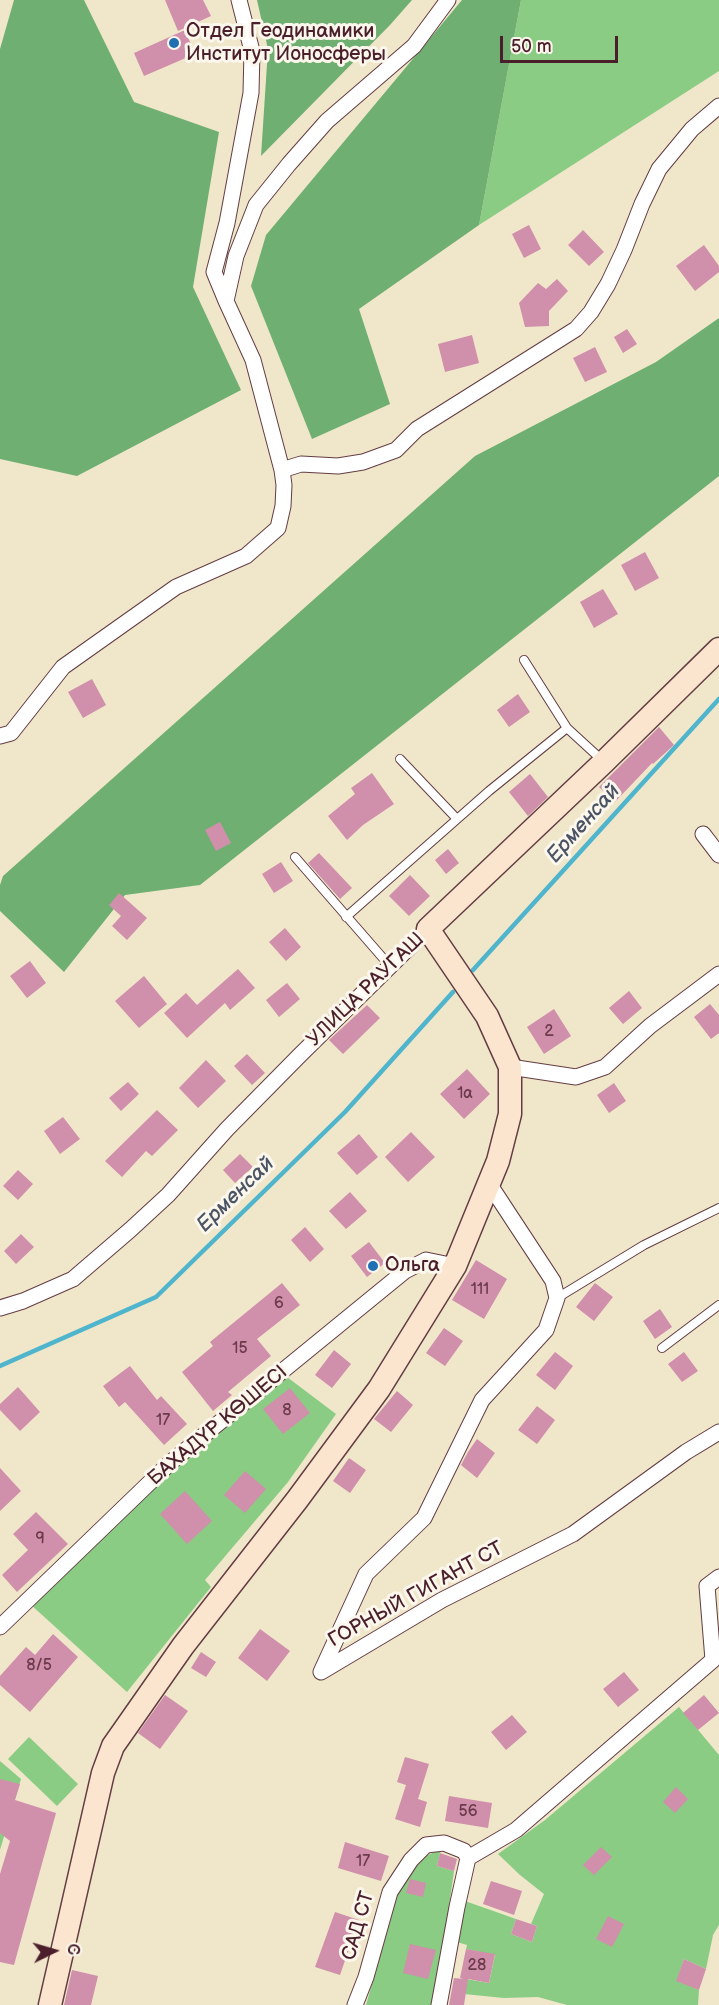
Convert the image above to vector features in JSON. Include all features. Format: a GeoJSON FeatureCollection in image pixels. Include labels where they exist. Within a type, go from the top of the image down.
{"type":"FeatureCollection","features":[{"type":"Feature","properties":{"kind":"street"},"geometry":{"type":"LineString","coordinates":[[0,735],[11,733],[63,667],[176,587],[246,556],[278,528],[283,506],[282,470],[253,360],[214,272],[227,223],[251,93],[252,51],[239,0]]}},
{"type":"Feature","properties":{"kind":"street"},"geometry":{"type":"LineString","coordinates":[[226,301],[236,256],[256,205],[327,121],[414,46],[448,0]]}},
{"type":"Feature","properties":{"kind":"street"},"geometry":{"type":"LineString","coordinates":[[282,470],[301,464],[338,466],[363,462],[396,450],[417,429],[576,329],[591,312],[608,284],[659,169],[692,129],[719,106]]}},
{"type":"Feature","properties":{"kind":"street","name":"УЛИЦА РАУГАШ"},"geometry":{"type":"LineString","coordinates":[[0,1308],[23,1301],[73,1279],[130,1230],[168,1195],[244,1112],[389,965],[604,762],[719,649]]}},
{"type":"Feature","properties":{"kind":"street"},"geometry":{"type":"LineString","coordinates":[[703,834],[719,855]]}},
{"type":"Feature","properties":{"kind":"street"},"geometry":{"type":"LineString","coordinates":[[50,2005],[103,1773],[114,1746],[183,1646],[297,1500],[379,1389],[455,1266],[498,1161],[510,1114],[510,1067],[487,1016],[428,929]]}},
{"type":"Feature","properties":{"kind":"street"},"geometry":{"type":"LineString","coordinates":[[510,1067],[576,1077],[605,1067],[650,1026],[719,974]]}},
{"type":"Feature","properties":{"kind":"street"},"geometry":{"type":"LineString","coordinates":[[489,1182],[554,1281],[557,1298]]}},
{"type":"Feature","properties":{"kind":"street","name":"БАХАДҮР КӨШЕСІ"},"geometry":{"type":"LineString","coordinates":[[0,1627],[171,1462],[405,1271],[426,1260],[455,1266]]}},
{"type":"Feature","properties":{"kind":"street","name":"ГОРНЫЙ ГИГАНТ СТ"},"geometry":{"type":"LineString","coordinates":[[557,1298],[546,1330],[482,1400],[424,1518],[366,1574],[321,1672],[442,1600],[573,1534],[686,1452],[719,1432]]}},
{"type":"Feature","properties":{"kind":"street"},"geometry":{"type":"LineString","coordinates":[[439,2005],[456,1907],[468,1858],[516,1830],[713,1660],[707,1586],[719,1577]]}},
{"type":"Feature","properties":{"kind":"street","name":"САД СТ"},"geometry":{"type":"LineString","coordinates":[[355,2005],[366,1977],[390,1892],[411,1860],[426,1845],[444,1842],[464,1851],[468,1858]]}},
{"type":"Feature","properties":{"kind":"lane"},"geometry":{"type":"LineString","coordinates":[[524,660],[567,728],[604,762]]}},
{"type":"Feature","properties":{"kind":"lane"},"geometry":{"type":"LineString","coordinates":[[346,916],[457,819],[567,728]]}},
{"type":"Feature","properties":{"kind":"lane"},"geometry":{"type":"LineString","coordinates":[[400,759],[457,819]]}},
{"type":"Feature","properties":{"kind":"lane"},"geometry":{"type":"LineString","coordinates":[[295,857],[389,965]]}},
{"type":"Feature","properties":{"kind":"lane"},"geometry":{"type":"LineString","coordinates":[[557,1298],[644,1245],[719,1208]]}},
{"type":"Feature","properties":{"kind":"lane"},"geometry":{"type":"LineString","coordinates":[[662,1348],[719,1305]]}},
{"type":"Feature","properties":{"kind":"green space"},"geometry":{"type":"Polygon","coordinates":[[[14,0],[84,0],[134,102],[219,132],[193,287],[241,390],[77,476],[0,459],[0,49],[14,0]]]}},
{"type":"Feature","properties":{"kind":"green space"},"geometry":{"type":"Polygon","coordinates":[[[257,0],[412,0],[261,156],[268,49],[257,0]]]}},
{"type":"Feature","properties":{"kind":"green space"},"geometry":{"type":"Polygon","coordinates":[[[462,0],[521,0],[479,225],[359,309],[390,404],[312,439],[251,286],[266,235],[462,0]]]}},
{"type":"Feature","properties":{"kind":"green space"},"geometry":{"type":"Polygon","coordinates":[[[521,0],[719,0],[719,71],[479,225],[521,0]]]}},
{"type":"Feature","properties":{"kind":"green space"},"geometry":{"type":"Polygon","coordinates":[[[719,318],[719,476],[200,885],[125,895],[64,972],[0,911],[0,885],[3,876],[475,456],[656,362],[719,318]]]}},
{"type":"Feature","properties":{"kind":"green space"},"geometry":{"type":"Polygon","coordinates":[[[287,1377],[336,1414],[288,1482],[205,1580],[211,1587],[127,1692],[30,1604],[180,1464],[287,1377]]]}},
{"type":"Feature","properties":{"kind":"green space"},"geometry":{"type":"Polygon","coordinates":[[[679,1707],[719,1755],[719,1925],[713,1935],[706,1969],[684,1959],[677,1980],[699,1990],[698,2005],[567,2005],[538,1997],[504,1998],[464,1994],[466,1979],[489,1983],[495,1955],[466,1949],[467,1945],[457,1942],[465,1901],[516,1919],[511,1934],[532,1942],[537,1926],[531,1924],[544,1894],[498,1854],[545,1820],[679,1707]]]}},
{"type":"Feature","properties":{"kind":"green space"},"geometry":{"type":"Polygon","coordinates":[[[29,1737],[78,1784],[57,1806],[8,1759],[29,1737]]]}},
{"type":"Feature","properties":{"kind":"green space"},"geometry":{"type":"Polygon","coordinates":[[[0,1761],[21,1779],[0,1850],[0,1761]]]}},
{"type":"Feature","properties":{"kind":"green space"},"geometry":{"type":"Polygon","coordinates":[[[441,1849],[437,1866],[454,1871],[445,1935],[431,2005],[366,2005],[395,1895],[417,1860],[441,1849]]]}},
{"type":"Feature","properties":{"kind":"building"},"geometry":{"type":"Polygon","coordinates":[[[165,0],[203,0],[211,16],[178,31],[165,0]]]}},
{"type":"Feature","properties":{"kind":"building","name":"Отдел Геодинамики Институт Ионосферы"},"geometry":{"type":"Polygon","coordinates":[[[185,30],[195,54],[144,76],[134,53],[185,30]]]}},
{"type":"Feature","properties":{"kind":"building"},"geometry":{"type":"Polygon","coordinates":[[[529,225],[541,249],[524,258],[512,234],[529,225]]]}},
{"type":"Feature","properties":{"kind":"building"},"geometry":{"type":"Polygon","coordinates":[[[583,230],[604,252],[589,266],[568,245],[583,230]]]}},
{"type":"Feature","properties":{"kind":"building"},"geometry":{"type":"Polygon","coordinates":[[[704,245],[719,266],[719,272],[695,291],[676,266],[704,245]]]}},
{"type":"Feature","properties":{"kind":"building"},"geometry":{"type":"Polygon","coordinates":[[[557,279],[568,291],[549,311],[549,326],[525,327],[519,303],[538,283],[546,289],[557,279]]]}},
{"type":"Feature","properties":{"kind":"building"},"geometry":{"type":"Polygon","coordinates":[[[627,329],[637,344],[623,353],[614,337],[627,329]]]}},
{"type":"Feature","properties":{"kind":"building"},"geometry":{"type":"Polygon","coordinates":[[[472,335],[479,363],[445,372],[438,344],[472,335]]]}},
{"type":"Feature","properties":{"kind":"building"},"geometry":{"type":"Polygon","coordinates":[[[595,347],[607,372],[585,382],[573,358],[595,347]]]}},
{"type":"Feature","properties":{"kind":"building"},"geometry":{"type":"Polygon","coordinates":[[[645,552],[659,578],[635,591],[621,565],[645,552]]]}},
{"type":"Feature","properties":{"kind":"building"},"geometry":{"type":"Polygon","coordinates":[[[603,589],[618,614],[594,628],[580,602],[603,589]]]}},
{"type":"Feature","properties":{"kind":"building"},"geometry":{"type":"Polygon","coordinates":[[[92,679],[106,705],[83,718],[68,692],[92,679]]]}},
{"type":"Feature","properties":{"kind":"building"},"geometry":{"type":"Polygon","coordinates":[[[518,694],[530,712],[509,727],[497,710],[518,694]]]}},
{"type":"Feature","properties":{"kind":"building"},"geometry":{"type":"Polygon","coordinates":[[[659,727],[674,745],[652,763],[615,802],[599,787],[659,727]]]}},
{"type":"Feature","properties":{"kind":"building"},"geometry":{"type":"Polygon","coordinates":[[[372,773],[394,804],[363,825],[347,840],[328,816],[355,794],[351,788],[372,773]]]}},
{"type":"Feature","properties":{"kind":"building"},"geometry":{"type":"Polygon","coordinates":[[[530,774],[548,797],[528,816],[509,792],[530,774]]]}},
{"type":"Feature","properties":{"kind":"building"},"geometry":{"type":"Polygon","coordinates":[[[220,822],[231,843],[216,851],[205,830],[220,822]]]}},
{"type":"Feature","properties":{"kind":"building"},"geometry":{"type":"Polygon","coordinates":[[[448,849],[459,863],[446,874],[435,860],[448,849]]]}},
{"type":"Feature","properties":{"kind":"building"},"geometry":{"type":"Polygon","coordinates":[[[319,853],[352,888],[340,899],[308,863],[319,853]]]}},
{"type":"Feature","properties":{"kind":"building"},"geometry":{"type":"Polygon","coordinates":[[[281,862],[293,881],[274,893],[262,874],[281,862]]]}},
{"type":"Feature","properties":{"kind":"building"},"geometry":{"type":"Polygon","coordinates":[[[410,875],[430,896],[409,916],[389,896],[410,875]]]}},
{"type":"Feature","properties":{"kind":"building"},"geometry":{"type":"Polygon","coordinates":[[[119,893],[147,918],[127,940],[112,926],[121,916],[109,905],[119,893]]]}},
{"type":"Feature","properties":{"kind":"building"},"geometry":{"type":"Polygon","coordinates":[[[285,928],[301,947],[286,961],[269,942],[285,928]]]}},
{"type":"Feature","properties":{"kind":"building"},"geometry":{"type":"Polygon","coordinates":[[[30,961],[46,983],[27,998],[10,976],[30,961]]]}},
{"type":"Feature","properties":{"kind":"building"},"geometry":{"type":"Polygon","coordinates":[[[238,969],[255,988],[230,1010],[225,1003],[187,1038],[164,1013],[186,993],[197,1005],[238,969]]]}},
{"type":"Feature","properties":{"kind":"building"},"geometry":{"type":"Polygon","coordinates":[[[144,976],[167,1004],[139,1028],[115,1001],[144,976]]]}},
{"type":"Feature","properties":{"kind":"building"},"geometry":{"type":"Polygon","coordinates":[[[287,983],[300,999],[279,1017],[266,1000],[287,983]]]}},
{"type":"Feature","properties":{"kind":"building"},"geometry":{"type":"Polygon","coordinates":[[[629,991],[642,1008],[623,1024],[609,1008],[629,991]]]}},
{"type":"Feature","properties":{"kind":"building"},"geometry":{"type":"Polygon","coordinates":[[[710,1004],[719,1015],[719,1033],[711,1039],[694,1017],[710,1004]]]}},
{"type":"Feature","properties":{"kind":"building"},"geometry":{"type":"Polygon","coordinates":[[[367,1005],[380,1018],[343,1054],[329,1040],[367,1005]]]}},
{"type":"Feature","properties":{"kind":"building"},"geometry":{"type":"Polygon","coordinates":[[[554,1009],[571,1036],[544,1054],[527,1027],[554,1009]]]}},
{"type":"Feature","properties":{"kind":"building"},"geometry":{"type":"Polygon","coordinates":[[[247,1054],[265,1073],[252,1085],[234,1066],[247,1054]]]}},
{"type":"Feature","properties":{"kind":"building"},"geometry":{"type":"Polygon","coordinates":[[[206,1060],[226,1081],[198,1108],[179,1088],[206,1060]]]}},
{"type":"Feature","properties":{"kind":"building"},"geometry":{"type":"Polygon","coordinates":[[[467,1069],[490,1094],[464,1119],[440,1094],[467,1069]]]}},
{"type":"Feature","properties":{"kind":"building"},"geometry":{"type":"Polygon","coordinates":[[[128,1082],[139,1094],[121,1111],[109,1098],[128,1082]]]}},
{"type":"Feature","properties":{"kind":"building"},"geometry":{"type":"Polygon","coordinates":[[[614,1083],[626,1101],[609,1113],[597,1095],[614,1083]]]}},
{"type":"Feature","properties":{"kind":"building"},"geometry":{"type":"Polygon","coordinates":[[[157,1110],[178,1130],[152,1156],[146,1151],[122,1177],[105,1161],[157,1110]]]}},
{"type":"Feature","properties":{"kind":"building"},"geometry":{"type":"Polygon","coordinates":[[[63,1117],[80,1139],[60,1154],[44,1131],[63,1117]]]}},
{"type":"Feature","properties":{"kind":"building"},"geometry":{"type":"Polygon","coordinates":[[[411,1132],[435,1157],[408,1182],[385,1157],[411,1132]]]}},
{"type":"Feature","properties":{"kind":"building"},"geometry":{"type":"Polygon","coordinates":[[[359,1134],[378,1157],[357,1175],[337,1153],[359,1134]]]}},
{"type":"Feature","properties":{"kind":"building"},"geometry":{"type":"Polygon","coordinates":[[[240,1154],[253,1167],[235,1183],[223,1170],[240,1154]]]}},
{"type":"Feature","properties":{"kind":"building"},"geometry":{"type":"Polygon","coordinates":[[[18,1170],[33,1184],[18,1200],[3,1186],[18,1170]]]}},
{"type":"Feature","properties":{"kind":"building"},"geometry":{"type":"Polygon","coordinates":[[[350,1192],[367,1211],[346,1229],[329,1211],[350,1192]]]}},
{"type":"Feature","properties":{"kind":"building"},"geometry":{"type":"Polygon","coordinates":[[[305,1227],[324,1249],[310,1262],[291,1240],[305,1227]]]}},
{"type":"Feature","properties":{"kind":"building"},"geometry":{"type":"Polygon","coordinates":[[[21,1234],[34,1247],[16,1264],[4,1251],[21,1234]]]}},
{"type":"Feature","properties":{"kind":"building"},"geometry":{"type":"Polygon","coordinates":[[[369,1242],[385,1263],[367,1277],[351,1256],[369,1242]]]}},
{"type":"Feature","properties":{"kind":"building"},"geometry":{"type":"Polygon","coordinates":[[[476,1260],[507,1279],[484,1319],[452,1300],[476,1260]]]}},
{"type":"Feature","properties":{"kind":"building"},"geometry":{"type":"Polygon","coordinates":[[[282,1283],[300,1305],[257,1339],[271,1356],[228,1392],[232,1395],[213,1411],[182,1372],[213,1346],[210,1342],[282,1283]]]}},
{"type":"Feature","properties":{"kind":"building"},"geometry":{"type":"Polygon","coordinates":[[[595,1283],[613,1297],[594,1321],[576,1307],[595,1283]]]}},
{"type":"Feature","properties":{"kind":"building"},"geometry":{"type":"Polygon","coordinates":[[[660,1309],[672,1327],[655,1339],[643,1321],[660,1309]]]}},
{"type":"Feature","properties":{"kind":"building"},"geometry":{"type":"Polygon","coordinates":[[[444,1328],[463,1341],[445,1366],[426,1353],[444,1328]]]}},
{"type":"Feature","properties":{"kind":"building"},"geometry":{"type":"Polygon","coordinates":[[[334,1350],[351,1364],[332,1388],[315,1375],[334,1350]]]}},
{"type":"Feature","properties":{"kind":"building"},"geometry":{"type":"Polygon","coordinates":[[[555,1352],[573,1366],[555,1390],[536,1375],[555,1352]]]}},
{"type":"Feature","properties":{"kind":"building"},"geometry":{"type":"Polygon","coordinates":[[[684,1352],[698,1371],[682,1382],[668,1364],[684,1352]]]}},
{"type":"Feature","properties":{"kind":"building"},"geometry":{"type":"Polygon","coordinates":[[[130,1366],[157,1400],[161,1396],[187,1424],[164,1445],[125,1402],[119,1407],[103,1386],[130,1366]]]}},
{"type":"Feature","properties":{"kind":"building"},"geometry":{"type":"Polygon","coordinates":[[[18,1387],[40,1412],[20,1431],[0,1410],[0,1404],[18,1387]]]}},
{"type":"Feature","properties":{"kind":"building"},"geometry":{"type":"Polygon","coordinates":[[[290,1388],[310,1413],[283,1434],[263,1409],[290,1388]]]}},
{"type":"Feature","properties":{"kind":"building"},"geometry":{"type":"Polygon","coordinates":[[[397,1391],[413,1405],[391,1432],[374,1419],[397,1391]]]}},
{"type":"Feature","properties":{"kind":"building"},"geometry":{"type":"Polygon","coordinates":[[[537,1406],[555,1420],[537,1444],[518,1430],[537,1406]]]}},
{"type":"Feature","properties":{"kind":"building"},"geometry":{"type":"Polygon","coordinates":[[[477,1439],[495,1453],[477,1478],[461,1465],[477,1439]]]}},
{"type":"Feature","properties":{"kind":"building"},"geometry":{"type":"Polygon","coordinates":[[[349,1458],[366,1470],[350,1493],[333,1481],[349,1458]]]}},
{"type":"Feature","properties":{"kind":"building"},"geometry":{"type":"Polygon","coordinates":[[[0,1468],[21,1491],[0,1511],[0,1468]]]}},
{"type":"Feature","properties":{"kind":"building"},"geometry":{"type":"Polygon","coordinates":[[[245,1471],[266,1489],[245,1513],[224,1495],[245,1471]]]}},
{"type":"Feature","properties":{"kind":"building"},"geometry":{"type":"Polygon","coordinates":[[[185,1491],[212,1521],[187,1544],[160,1514],[185,1491]]]}},
{"type":"Feature","properties":{"kind":"building"},"geometry":{"type":"Polygon","coordinates":[[[36,1512],[68,1544],[17,1592],[2,1575],[28,1550],[13,1534],[36,1512]]]}},
{"type":"Feature","properties":{"kind":"building"},"geometry":{"type":"Polygon","coordinates":[[[260,1629],[290,1651],[267,1681],[238,1658],[260,1629]]]}},
{"type":"Feature","properties":{"kind":"building"},"geometry":{"type":"Polygon","coordinates":[[[53,1634],[78,1657],[30,1712],[0,1685],[0,1676],[26,1647],[35,1655],[53,1634]]]}},
{"type":"Feature","properties":{"kind":"building"},"geometry":{"type":"Polygon","coordinates":[[[201,1652],[216,1662],[206,1677],[191,1668],[201,1652]]]}},
{"type":"Feature","properties":{"kind":"building"},"geometry":{"type":"Polygon","coordinates":[[[624,1672],[639,1690],[618,1707],[603,1689],[624,1672]]]}},
{"type":"Feature","properties":{"kind":"building"},"geometry":{"type":"Polygon","coordinates":[[[165,1695],[188,1711],[160,1749],[138,1733],[165,1695]]]}},
{"type":"Feature","properties":{"kind":"building"},"geometry":{"type":"Polygon","coordinates":[[[704,1695],[719,1713],[698,1730],[683,1713],[704,1695]]]}},
{"type":"Feature","properties":{"kind":"building"},"geometry":{"type":"Polygon","coordinates":[[[512,1715],[527,1732],[506,1750],[491,1732],[512,1715]]]}},
{"type":"Feature","properties":{"kind":"building"},"geometry":{"type":"Polygon","coordinates":[[[405,1757],[429,1764],[418,1799],[427,1802],[420,1827],[395,1819],[406,1785],[397,1782],[405,1757]]]}},
{"type":"Feature","properties":{"kind":"building"},"geometry":{"type":"Polygon","coordinates":[[[0,1779],[20,1784],[15,1800],[56,1813],[14,1965],[0,1962],[0,1874],[10,1841],[0,1833],[0,1779]]]}},
{"type":"Feature","properties":{"kind":"building"},"geometry":{"type":"Polygon","coordinates":[[[676,1787],[688,1799],[675,1813],[663,1802],[676,1787]]]}},
{"type":"Feature","properties":{"kind":"building"},"geometry":{"type":"Polygon","coordinates":[[[449,1796],[492,1803],[488,1828],[445,1821],[449,1796]]]}},
{"type":"Feature","properties":{"kind":"building"},"geometry":{"type":"Polygon","coordinates":[[[345,1842],[389,1856],[381,1881],[338,1868],[345,1842]]]}},
{"type":"Feature","properties":{"kind":"building"},"geometry":{"type":"Polygon","coordinates":[[[601,1847],[612,1857],[594,1875],[583,1865],[601,1847]]]}},
{"type":"Feature","properties":{"kind":"building"},"geometry":{"type":"Polygon","coordinates":[[[440,1853],[457,1859],[454,1871],[437,1866],[440,1853]]]}},
{"type":"Feature","properties":{"kind":"building"},"geometry":{"type":"Polygon","coordinates":[[[410,1879],[426,1883],[423,1897],[406,1893],[410,1879]]]}},
{"type":"Feature","properties":{"kind":"building"},"geometry":{"type":"Polygon","coordinates":[[[491,1881],[522,1891],[514,1915],[483,1904],[491,1881]]]}},
{"type":"Feature","properties":{"kind":"building"},"geometry":{"type":"Polygon","coordinates":[[[335,1912],[359,1920],[340,1975],[315,1967],[335,1912]]]}},
{"type":"Feature","properties":{"kind":"building"},"geometry":{"type":"Polygon","coordinates":[[[608,1916],[624,1924],[612,1947],[596,1939],[608,1916]]]}},
{"type":"Feature","properties":{"kind":"building"},"geometry":{"type":"Polygon","coordinates":[[[516,1919],[537,1926],[532,1942],[511,1934],[516,1919]]]}},
{"type":"Feature","properties":{"kind":"building"},"geometry":{"type":"Polygon","coordinates":[[[410,1944],[436,1950],[428,1979],[403,1973],[410,1944]]]}},
{"type":"Feature","properties":{"kind":"building"},"geometry":{"type":"Polygon","coordinates":[[[466,1949],[495,1954],[489,1983],[468,1979],[464,2005],[449,2005],[454,1978],[464,1979],[460,1978],[466,1949]]]}},
{"type":"Feature","properties":{"kind":"building"},"geometry":{"type":"Polygon","coordinates":[[[684,1959],[706,1969],[699,1990],[676,1981],[684,1959]]]}},
{"type":"Feature","properties":{"kind":"building"},"geometry":{"type":"Polygon","coordinates":[[[72,1970],[98,1976],[91,2005],[64,2005],[72,1970]]]}},
{"type":"Feature","properties":{"kind":"waterway","name":"Ерменсай"},"geometry":{"type":"LineString","coordinates":[[473,970],[719,699]]}},
{"type":"Feature","properties":{"kind":"waterway","name":"Ерменсай"},"geometry":{"type":"LineString","coordinates":[[0,1366],[156,1297],[345,1112],[453,992]]}},
{"type":"Feature","properties":{"kind":"place","name":"Отдел Геодинамики Институт Ионосферы"},"geometry":{"type":"Point","coordinates":[174,43]}},
{"type":"Feature","properties":{"kind":"place","name":"Ольга"},"geometry":{"type":"Point","coordinates":[373,1266]}}]}
